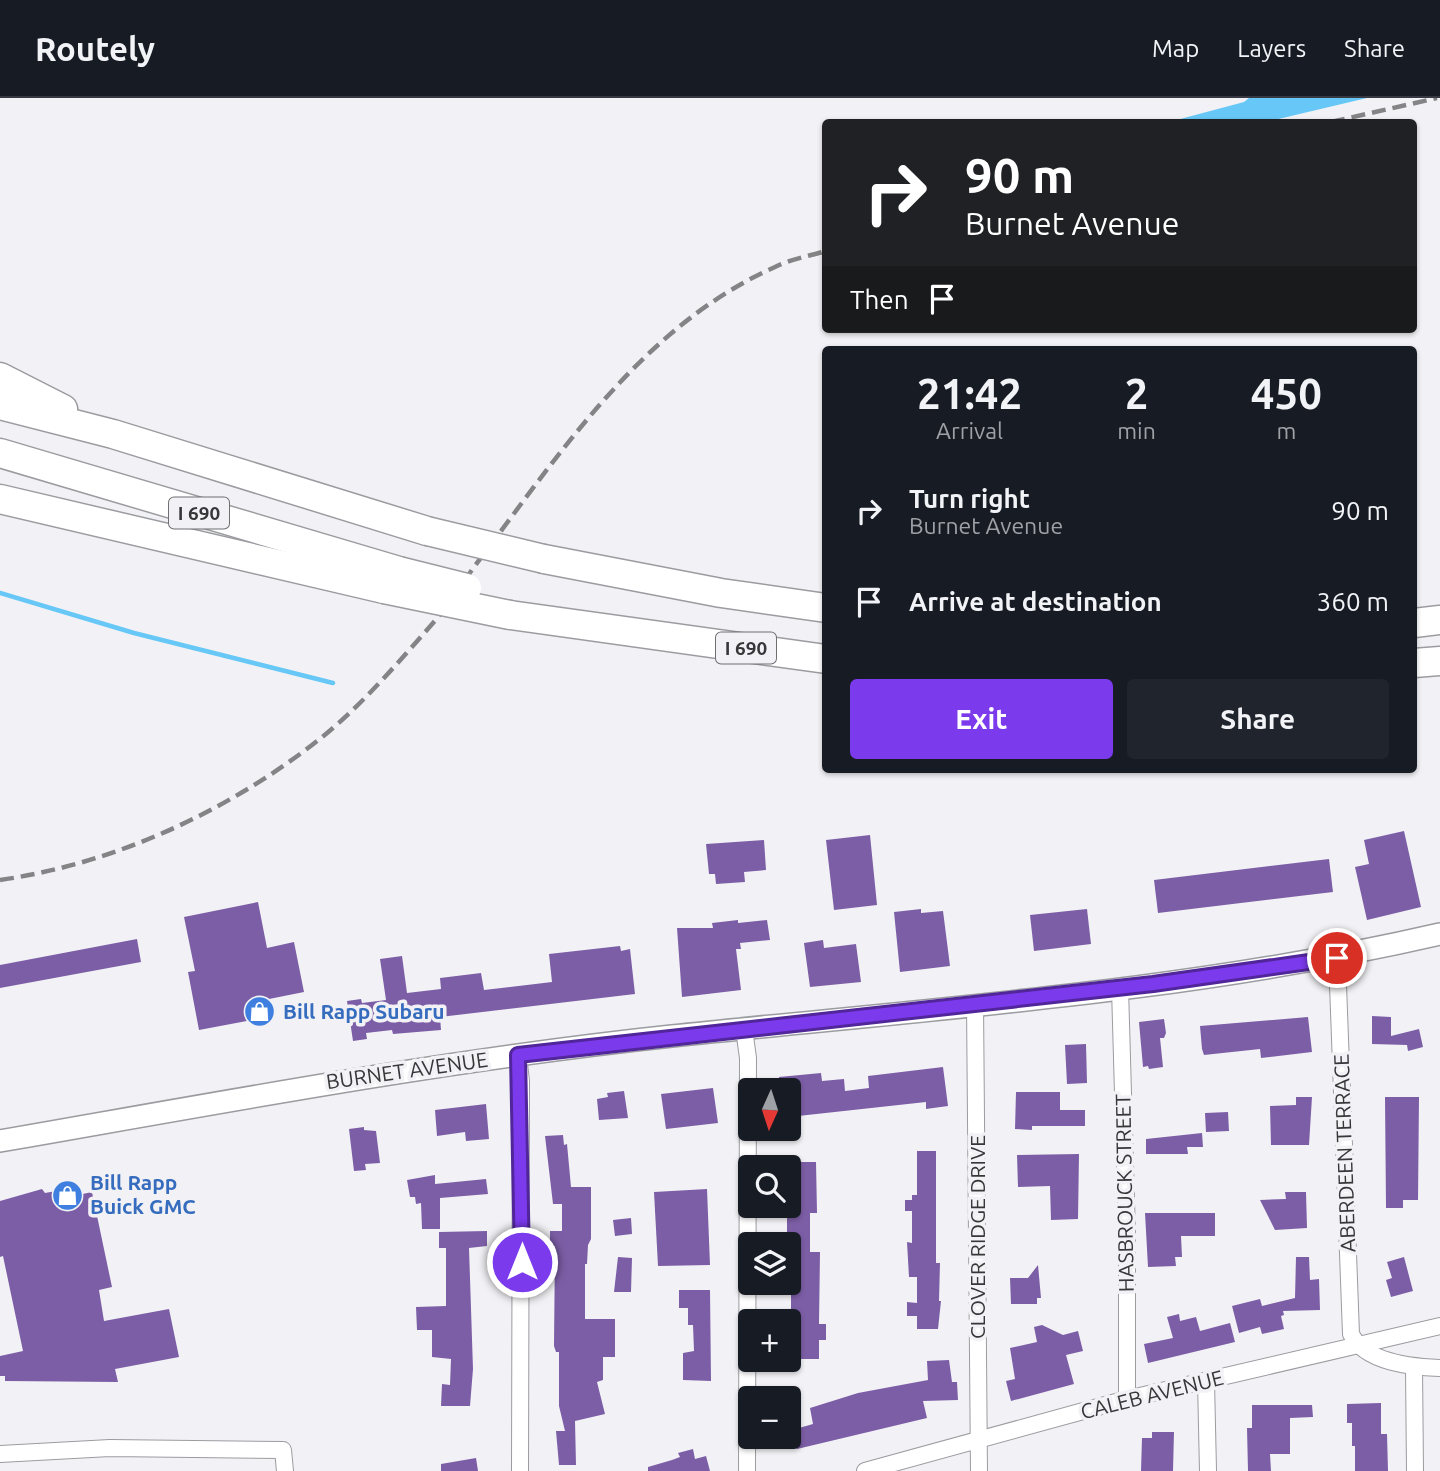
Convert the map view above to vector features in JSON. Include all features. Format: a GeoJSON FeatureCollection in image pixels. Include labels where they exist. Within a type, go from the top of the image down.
{"type":"FeatureCollection","features":[{"type":"Feature","properties":{"kind":"highway"},"geometry":{"type":"LineString","coordinates":[[0,377],[113,434]]}},
{"type":"Feature","properties":{"kind":"highway","name":"I 690"},"geometry":{"type":"LineString","coordinates":[[0,405],[113,434],[427,531],[544,559],[721,593],[822,607]]}},
{"type":"Feature","properties":{"kind":"highway","name":"I 690"},"geometry":{"type":"LineString","coordinates":[[0,453],[391,580],[512,608],[665,638],[822,658]]}},
{"type":"Feature","properties":{"kind":"highway"},"geometry":{"type":"LineString","coordinates":[[0,499],[391,580]]}},
{"type":"Feature","properties":{"kind":"highway"},"geometry":{"type":"LineString","coordinates":[[1417,623],[1440,620]]}},
{"type":"Feature","properties":{"kind":"highway"},"geometry":{"type":"LineString","coordinates":[[1417,663],[1440,661]]}},
{"type":"Feature","properties":{"kind":"street","name":"BURNET AVENUE"},"geometry":{"type":"LineString","coordinates":[[0,1141],[373,1074],[518,1055],[1268,970],[1337,958],[1440,934]]}},
{"type":"Feature","properties":{"kind":"street","name":"ABERDEEN TERRACE"},"geometry":{"type":"LineString","coordinates":[[1337,958],[1351,1335],[1359,1345]]}},
{"type":"Feature","properties":{"kind":"street","name":"HASBROUCK STREET"},"geometry":{"type":"LineString","coordinates":[[1120,988],[1127,1234],[1127,1399]]}},
{"type":"Feature","properties":{"kind":"street","name":"CLOVER RIDGE DRIVE"},"geometry":{"type":"LineString","coordinates":[[975,1003],[979,1471]]}},
{"type":"Feature","properties":{"kind":"street"},"geometry":{"type":"LineString","coordinates":[[744,1030],[748,1058],[747,1471]]}},
{"type":"Feature","properties":{"kind":"street"},"geometry":{"type":"LineString","coordinates":[[518,1055],[521,1095],[520,1471]]}},
{"type":"Feature","properties":{"kind":"street","name":"CALEB AVENUE"},"geometry":{"type":"LineString","coordinates":[[865,1471],[979,1442],[1127,1399],[1440,1326]]}},
{"type":"Feature","properties":{"kind":"street"},"geometry":{"type":"LineString","coordinates":[[1359,1345],[1385,1359],[1414,1367],[1440,1368]]}},
{"type":"Feature","properties":{"kind":"street"},"geometry":{"type":"LineString","coordinates":[[1414,1367],[1415,1471]]}},
{"type":"Feature","properties":{"kind":"street"},"geometry":{"type":"LineString","coordinates":[[1206,1381],[1208,1471]]}},
{"type":"Feature","properties":{"kind":"street"},"geometry":{"type":"LineString","coordinates":[[0,1454],[110,1448],[283,1450],[285,1471]]}},
{"type":"Feature","properties":{"kind":"water"},"geometry":{"type":"Polygon","coordinates":[[[1249,98],[1367,98],[1279,119],[1180,119],[1244,102],[1249,98]]]}},
{"type":"Feature","properties":{"kind":"building"},"geometry":{"type":"Polygon","coordinates":[[[1404,831],[1421,907],[1367,920],[1355,867],[1369,864],[1364,840],[1404,831]]]}},
{"type":"Feature","properties":{"kind":"building"},"geometry":{"type":"Polygon","coordinates":[[[870,835],[877,905],[834,910],[826,840],[870,835]]]}},
{"type":"Feature","properties":{"kind":"building"},"geometry":{"type":"Polygon","coordinates":[[[764,840],[766,870],[744,872],[745,882],[716,884],[715,874],[709,874],[706,844],[764,840]]]}},
{"type":"Feature","properties":{"kind":"building"},"geometry":{"type":"Polygon","coordinates":[[[1329,859],[1333,892],[1158,913],[1154,880],[1329,859]]]}},
{"type":"Feature","properties":{"kind":"building"},"geometry":{"type":"Polygon","coordinates":[[[258,902],[267,948],[294,942],[304,992],[269,999],[273,1016],[199,1030],[188,972],[195,971],[184,917],[258,902]]]}},
{"type":"Feature","properties":{"kind":"building"},"geometry":{"type":"Polygon","coordinates":[[[921,909],[921,913],[943,911],[950,966],[900,972],[894,912],[921,909]]]}},
{"type":"Feature","properties":{"kind":"building"},"geometry":{"type":"Polygon","coordinates":[[[1087,909],[1091,944],[1034,951],[1030,915],[1087,909]]]}},
{"type":"Feature","properties":{"kind":"building"},"geometry":{"type":"Polygon","coordinates":[[[738,920],[738,923],[767,920],[770,940],[740,943],[741,949],[736,949],[741,990],[682,997],[677,928],[713,928],[712,923],[738,920]]]}},
{"type":"Feature","properties":{"kind":"building"},"geometry":{"type":"Polygon","coordinates":[[[137,939],[141,962],[0,988],[0,965],[137,939]]]}},
{"type":"Feature","properties":{"kind":"building"},"geometry":{"type":"Polygon","coordinates":[[[823,940],[824,948],[856,944],[861,982],[810,987],[804,943],[823,940]]]}},
{"type":"Feature","properties":{"kind":"building"},"geometry":{"type":"Polygon","coordinates":[[[620,946],[621,951],[630,949],[635,994],[440,1017],[441,1030],[366,1033],[367,1039],[353,1041],[347,1001],[361,999],[362,1003],[386,1000],[380,959],[402,956],[407,993],[441,989],[440,978],[481,973],[484,990],[552,982],[549,954],[620,946]]]}},
{"type":"Feature","properties":{"kind":"building"},"geometry":{"type":"Polygon","coordinates":[[[1372,1016],[1391,1017],[1391,1036],[1419,1029],[1423,1047],[1408,1051],[1407,1045],[1372,1044],[1372,1016]]]}},
{"type":"Feature","properties":{"kind":"building"},"geometry":{"type":"Polygon","coordinates":[[[1308,1017],[1312,1052],[1261,1058],[1260,1049],[1204,1055],[1202,1049],[1200,1026],[1308,1017]]]}},
{"type":"Feature","properties":{"kind":"building"},"geometry":{"type":"Polygon","coordinates":[[[1164,1019],[1166,1033],[1164,1038],[1160,1038],[1163,1067],[1143,1067],[1139,1022],[1164,1019]]]}},
{"type":"Feature","properties":{"kind":"building"},"geometry":{"type":"Polygon","coordinates":[[[1086,1044],[1087,1083],[1067,1084],[1065,1045],[1086,1044]]]}},
{"type":"Feature","properties":{"kind":"building"},"geometry":{"type":"Polygon","coordinates":[[[943,1067],[948,1106],[926,1109],[926,1102],[802,1116],[802,1078],[779,1077],[821,1073],[822,1081],[844,1079],[845,1091],[869,1088],[868,1076],[943,1067]]]}},
{"type":"Feature","properties":{"kind":"building"},"geometry":{"type":"Polygon","coordinates":[[[713,1088],[718,1123],[666,1129],[661,1094],[713,1088]]]}},
{"type":"Feature","properties":{"kind":"building"},"geometry":{"type":"Polygon","coordinates":[[[624,1091],[628,1118],[599,1120],[597,1099],[608,1097],[607,1093],[624,1091]]]}},
{"type":"Feature","properties":{"kind":"building"},"geometry":{"type":"Polygon","coordinates":[[[1016,1092],[1060,1092],[1060,1110],[1085,1110],[1085,1126],[1032,1126],[1032,1130],[1015,1129],[1016,1092]]]}},
{"type":"Feature","properties":{"kind":"building"},"geometry":{"type":"Polygon","coordinates":[[[1296,1097],[1312,1097],[1309,1145],[1271,1145],[1270,1106],[1296,1105],[1296,1097]]]}},
{"type":"Feature","properties":{"kind":"building"},"geometry":{"type":"Polygon","coordinates":[[[1385,1097],[1419,1097],[1418,1200],[1403,1200],[1403,1208],[1386,1208],[1385,1097]]]}},
{"type":"Feature","properties":{"kind":"building"},"geometry":{"type":"Polygon","coordinates":[[[486,1104],[489,1139],[466,1141],[465,1132],[437,1136],[435,1110],[486,1104]]]}},
{"type":"Feature","properties":{"kind":"building"},"geometry":{"type":"Polygon","coordinates":[[[1228,1112],[1229,1131],[1206,1132],[1205,1113],[1228,1112]]]}},
{"type":"Feature","properties":{"kind":"building"},"geometry":{"type":"Polygon","coordinates":[[[364,1127],[364,1130],[376,1131],[380,1163],[365,1164],[366,1170],[354,1171],[349,1129],[364,1127]]]}},
{"type":"Feature","properties":{"kind":"building"},"geometry":{"type":"Polygon","coordinates":[[[1202,1133],[1203,1147],[1187,1147],[1188,1154],[1146,1154],[1146,1139],[1202,1133]]]}},
{"type":"Feature","properties":{"kind":"building"},"geometry":{"type":"Polygon","coordinates":[[[563,1135],[564,1145],[567,1144],[571,1187],[591,1187],[591,1239],[585,1264],[585,1319],[615,1319],[615,1357],[603,1357],[603,1380],[597,1382],[605,1414],[575,1421],[576,1465],[559,1465],[556,1431],[565,1431],[559,1406],[559,1352],[556,1352],[554,1346],[555,1246],[550,1246],[550,1231],[562,1231],[562,1204],[553,1204],[545,1136],[563,1135]]]}},
{"type":"Feature","properties":{"kind":"building"},"geometry":{"type":"Polygon","coordinates":[[[917,1151],[936,1151],[936,1263],[940,1263],[941,1301],[938,1329],[917,1329],[917,1316],[907,1316],[907,1302],[917,1303],[917,1277],[909,1277],[907,1242],[912,1243],[912,1211],[905,1211],[905,1200],[912,1200],[912,1195],[917,1195],[917,1151]]]}},
{"type":"Feature","properties":{"kind":"building"},"geometry":{"type":"Polygon","coordinates":[[[1079,1154],[1078,1219],[1051,1220],[1050,1186],[1018,1187],[1017,1155],[1079,1154]]]}},
{"type":"Feature","properties":{"kind":"building"},"geometry":{"type":"Polygon","coordinates":[[[801,1162],[816,1162],[817,1213],[810,1213],[810,1252],[820,1252],[819,1324],[826,1324],[826,1340],[819,1340],[819,1359],[801,1359],[801,1309],[791,1309],[791,1295],[801,1295],[801,1232],[787,1232],[787,1218],[801,1218],[801,1162]]]}},
{"type":"Feature","properties":{"kind":"building"},"geometry":{"type":"Polygon","coordinates":[[[435,1175],[435,1184],[486,1179],[488,1194],[440,1198],[440,1229],[422,1229],[421,1203],[416,1204],[415,1197],[410,1197],[407,1180],[435,1175]]]}},
{"type":"Feature","properties":{"kind":"building"},"geometry":{"type":"Polygon","coordinates":[[[42,1189],[45,1193],[67,1189],[69,1197],[92,1192],[112,1287],[99,1290],[104,1321],[169,1309],[179,1357],[115,1369],[118,1382],[5,1381],[5,1376],[0,1376],[0,1356],[23,1351],[3,1256],[0,1257],[0,1201],[42,1189]]]}},
{"type":"Feature","properties":{"kind":"building"},"geometry":{"type":"Polygon","coordinates":[[[707,1189],[710,1265],[658,1266],[654,1192],[707,1189]]]}},
{"type":"Feature","properties":{"kind":"building"},"geometry":{"type":"Polygon","coordinates":[[[1285,1192],[1306,1192],[1307,1228],[1275,1230],[1260,1200],[1286,1199],[1285,1192]]]}},
{"type":"Feature","properties":{"kind":"building"},"geometry":{"type":"Polygon","coordinates":[[[1145,1213],[1215,1213],[1215,1236],[1181,1236],[1182,1257],[1175,1257],[1176,1266],[1148,1267],[1145,1213]]]}},
{"type":"Feature","properties":{"kind":"building"},"geometry":{"type":"Polygon","coordinates":[[[631,1218],[632,1234],[615,1236],[613,1220],[631,1218]]]}},
{"type":"Feature","properties":{"kind":"building"},"geometry":{"type":"Polygon","coordinates":[[[487,1231],[487,1246],[469,1248],[473,1369],[470,1406],[441,1406],[442,1384],[450,1385],[451,1359],[432,1357],[432,1330],[417,1330],[416,1307],[446,1306],[446,1248],[439,1248],[439,1232],[487,1231]]]}},
{"type":"Feature","properties":{"kind":"building"},"geometry":{"type":"Polygon","coordinates":[[[618,1257],[632,1258],[631,1292],[614,1292],[618,1257]]]}},
{"type":"Feature","properties":{"kind":"building"},"geometry":{"type":"Polygon","coordinates":[[[1296,1257],[1309,1257],[1310,1280],[1319,1279],[1320,1310],[1283,1311],[1284,1315],[1281,1316],[1284,1329],[1262,1334],[1260,1327],[1239,1333],[1232,1306],[1260,1299],[1262,1306],[1295,1298],[1296,1257]]]}},
{"type":"Feature","properties":{"kind":"building"},"geometry":{"type":"Polygon","coordinates":[[[1404,1257],[1413,1291],[1391,1297],[1386,1280],[1392,1278],[1387,1262],[1404,1257]]]}},
{"type":"Feature","properties":{"kind":"building"},"geometry":{"type":"Polygon","coordinates":[[[1038,1265],[1041,1298],[1037,1298],[1037,1304],[1011,1304],[1010,1278],[1028,1278],[1038,1265]]]}},
{"type":"Feature","properties":{"kind":"building"},"geometry":{"type":"Polygon","coordinates":[[[679,1290],[710,1290],[711,1381],[683,1380],[683,1353],[694,1351],[693,1325],[688,1325],[688,1308],[679,1308],[679,1290]]]}},
{"type":"Feature","properties":{"kind":"building"},"geometry":{"type":"Polygon","coordinates":[[[1179,1314],[1180,1321],[1196,1317],[1200,1331],[1230,1323],[1235,1342],[1148,1363],[1144,1344],[1173,1338],[1167,1317],[1179,1314]]]}},
{"type":"Feature","properties":{"kind":"building"},"geometry":{"type":"Polygon","coordinates":[[[1042,1325],[1063,1335],[1078,1331],[1083,1351],[1066,1355],[1074,1384],[1011,1401],[1006,1381],[1015,1379],[1010,1348],[1037,1342],[1034,1327],[1042,1325]]]}},
{"type":"Feature","properties":{"kind":"building"},"geometry":{"type":"Polygon","coordinates":[[[949,1360],[952,1382],[957,1382],[958,1400],[923,1401],[927,1418],[801,1448],[801,1427],[813,1424],[810,1408],[858,1393],[928,1380],[927,1361],[949,1360]]]}},
{"type":"Feature","properties":{"kind":"building"},"geometry":{"type":"Polygon","coordinates":[[[1381,1403],[1381,1434],[1387,1434],[1388,1471],[1355,1471],[1355,1446],[1352,1446],[1352,1423],[1347,1423],[1347,1404],[1381,1403]]]}},
{"type":"Feature","properties":{"kind":"building"},"geometry":{"type":"Polygon","coordinates":[[[1252,1405],[1312,1405],[1313,1417],[1290,1418],[1290,1454],[1270,1454],[1271,1471],[1248,1471],[1247,1428],[1252,1428],[1252,1405]]]}},
{"type":"Feature","properties":{"kind":"building"},"geometry":{"type":"Polygon","coordinates":[[[1152,1432],[1174,1432],[1173,1471],[1141,1471],[1142,1438],[1152,1438],[1152,1432]]]}},
{"type":"Feature","properties":{"kind":"building"},"geometry":{"type":"Polygon","coordinates":[[[693,1449],[695,1459],[706,1456],[710,1471],[648,1471],[648,1467],[680,1457],[678,1453],[693,1449]]]}},
{"type":"Feature","properties":{"kind":"building"},"geometry":{"type":"Polygon","coordinates":[[[476,1458],[478,1471],[441,1471],[441,1464],[476,1458]]]}},
{"type":"Feature","properties":{"kind":"waterway"},"geometry":{"type":"LineString","coordinates":[[0,593],[134,633],[333,683]]}},
{"type":"Feature","properties":{"kind":"railway"},"geometry":{"type":"LineString","coordinates":[[1344,119],[1437,98]]}},
{"type":"Feature","properties":{"kind":"railway"},"geometry":{"type":"LineString","coordinates":[[0,880],[83,862],[164,832],[241,793],[312,745],[360,703],[433,623],[572,438],[606,397],[644,358],[684,323],[727,292],[781,264],[822,252]]}},
{"type":"Feature","properties":{"kind":"place","name":"Bill Rapp Subaru"},"geometry":{"type":"Point","coordinates":[260,1012]}},
{"type":"Feature","properties":{"kind":"place","name":"Bill Rapp Buick GMC"},"geometry":{"type":"Point","coordinates":[67,1195]}},
{"type":"Feature","properties":{"kind":"route"},"geometry":{"type":"LineString","coordinates":[[522,1262],[521,1082],[518,1055],[1153,984],[1268,970],[1337,958]]}}]}
